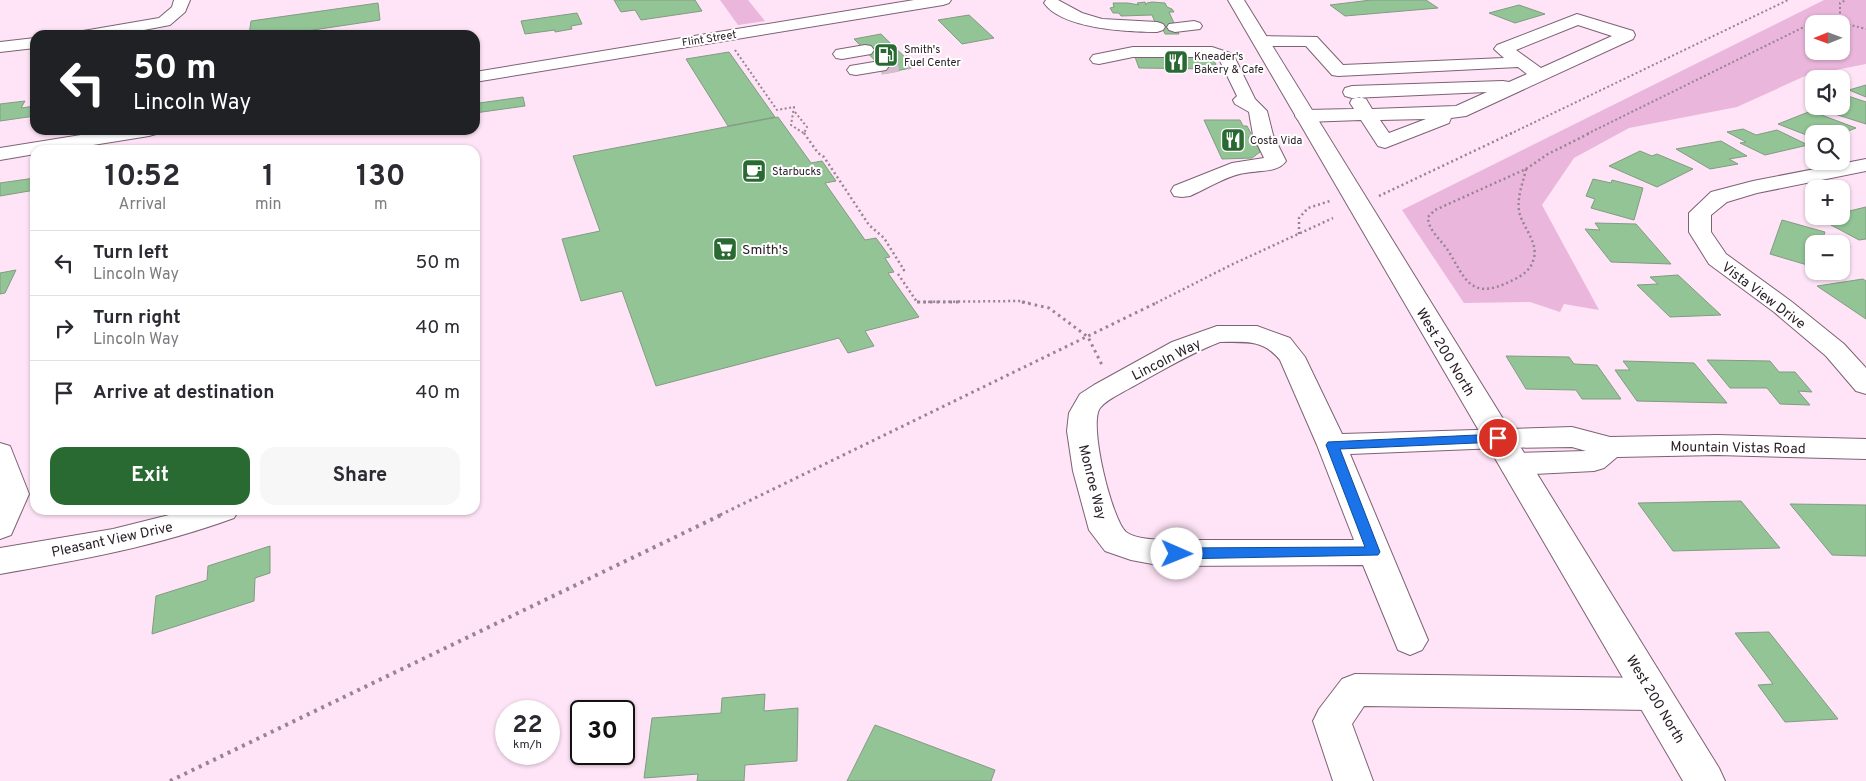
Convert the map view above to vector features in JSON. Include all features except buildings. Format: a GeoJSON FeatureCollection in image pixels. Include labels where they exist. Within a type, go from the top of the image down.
{"type":"FeatureCollection","features":[{"type":"Feature","properties":{"kind":"street"},"geometry":{"type":"LineString","coordinates":[[117,30],[164,22],[179,8],[182,0]]}},
{"type":"Feature","properties":{"kind":"street","name":"Flint Street"},"geometry":{"type":"LineString","coordinates":[[480,76],[943,0]]}},
{"type":"Feature","properties":{"kind":"street","name":"West 200 North"},"geometry":{"type":"LineString","coordinates":[[1236,0],[1704,781]]}},
{"type":"Feature","properties":{"kind":"street"},"geometry":{"type":"LineString","coordinates":[[1052,3],[1067,14],[1102,24],[1157,27]]}},
{"type":"Feature","properties":{"kind":"street"},"geometry":{"type":"LineString","coordinates":[[1262,41],[1311,41],[1338,71],[1386,142],[1459,112],[1540,75],[1627,35],[1577,19],[1503,48],[1540,75]]}},
{"type":"Feature","properties":{"kind":"street"},"geometry":{"type":"LineString","coordinates":[[1175,27],[1194,26]]}},
{"type":"Feature","properties":{"kind":"street"},"geometry":{"type":"LineString","coordinates":[[0,47],[30,43]]}},
{"type":"Feature","properties":{"kind":"street"},"geometry":{"type":"LineString","coordinates":[[842,54],[865,50]]}},
{"type":"Feature","properties":{"kind":"street"},"geometry":{"type":"LineString","coordinates":[[1099,59],[1134,52],[1212,52],[1227,58],[1247,98],[1242,100],[1253,104],[1261,117],[1262,133],[1276,161],[1269,164],[1240,167],[1182,191]]}},
{"type":"Feature","properties":{"kind":"street"},"geometry":{"type":"LineString","coordinates":[[1338,71],[1520,62]]}},
{"type":"Feature","properties":{"kind":"street"},"geometry":{"type":"LineString","coordinates":[[856,70],[880,66]]}},
{"type":"Feature","properties":{"kind":"street"},"geometry":{"type":"LineString","coordinates":[[1352,92],[1518,85]]}},
{"type":"Feature","properties":{"kind":"street"},"geometry":{"type":"LineString","coordinates":[[1306,116],[1459,112]]}},
{"type":"Feature","properties":{"kind":"street"},"geometry":{"type":"LineString","coordinates":[[56,145],[118,135]]}},
{"type":"Feature","properties":{"kind":"street"},"geometry":{"type":"LineString","coordinates":[[0,154],[30,149]]}},
{"type":"Feature","properties":{"kind":"street","name":"Vista View Drive"},"geometry":{"type":"LineString","coordinates":[[1866,165],[1753,187],[1719,197],[1700,213],[1699,222],[1700,232],[1717,259],[1783,308],[1835,350],[1866,385]]}},
{"type":"Feature","properties":{"kind":"street","name":"Lincoln Way"},"geometry":{"type":"LineString","coordinates":[[1090,401],[1181,348],[1217,334],[1257,334],[1281,344],[1292,356],[1332,445],[1410,640]]}},
{"type":"Feature","properties":{"kind":"street","name":"Monroe Way"},"geometry":{"type":"LineString","coordinates":[[1090,401],[1083,413],[1081,431],[1088,471],[1104,530],[1116,542],[1131,548],[1163,554],[1374,552]]}},
{"type":"Feature","properties":{"kind":"street","name":"Mountain Vistas Road"},"geometry":{"type":"LineString","coordinates":[[1498,438],[1572,437],[1610,447],[1718,446],[1866,449]]}},
{"type":"Feature","properties":{"kind":"street"},"geometry":{"type":"LineString","coordinates":[[1332,445],[1498,438]]}},
{"type":"Feature","properties":{"kind":"street"},"geometry":{"type":"LineString","coordinates":[[1514,464],[1594,461],[1610,447]]}},
{"type":"Feature","properties":{"kind":"street"},"geometry":{"type":"LineString","coordinates":[[0,453],[14,494],[0,527]]}},
{"type":"Feature","properties":{"kind":"street","name":"Pleasant View Drive"},"geometry":{"type":"LineString","coordinates":[[0,561],[100,544],[198,520],[210,515]]}},
{"type":"Feature","properties":{"kind":"street"},"geometry":{"type":"LineString","coordinates":[[1353,781],[1332,721],[1355,690],[1652,694]]}},
{"type":"Feature","properties":{"kind":"path"},"geometry":{"type":"LineString","coordinates":[[1384,195],[1788,0]]}},
{"type":"Feature","properties":{"kind":"path"},"geometry":{"type":"LineString","coordinates":[[1839,15],[1840,3],[1846,0]]}},
{"type":"Feature","properties":{"kind":"path"},"geometry":{"type":"LineString","coordinates":[[1850,25],[1866,29]]}},
{"type":"Feature","properties":{"kind":"path"},"geometry":{"type":"LineString","coordinates":[[1526,169],[1519,206],[1535,252],[1533,263],[1524,274],[1503,286],[1491,289],[1480,288],[1469,283],[1462,276],[1449,252],[1428,224],[1428,217],[1435,210],[1526,169],[1548,154],[1805,26]]}},
{"type":"Feature","properties":{"kind":"path"},"geometry":{"type":"LineString","coordinates":[[731,45],[778,110],[794,107],[791,125],[796,131],[804,133],[817,152],[824,157],[868,225],[876,228],[904,270],[899,273],[918,302],[1019,301],[1049,308],[1088,337],[1103,367],[1118,384]]}},
{"type":"Feature","properties":{"kind":"path"},"geometry":{"type":"LineString","coordinates":[[794,112],[808,127],[804,133]]}},
{"type":"Feature","properties":{"kind":"path"},"geometry":{"type":"LineString","coordinates":[[817,152],[824,151]]}},
{"type":"Feature","properties":{"kind":"path"},"geometry":{"type":"LineString","coordinates":[[1299,234],[1299,218],[1308,208],[1324,202]]}},
{"type":"Feature","properties":{"kind":"path"},"geometry":{"type":"LineString","coordinates":[[170,781],[1088,337],[1233,264],[1333,218]]}},
{"type":"Feature","properties":{"kind":"shaded area"},"geometry":{"type":"Polygon","coordinates":[[[720,0],[748,0],[765,21],[738,25],[720,0]]]}},
{"type":"Feature","properties":{"kind":"shaded area"},"geometry":{"type":"Polygon","coordinates":[[[1824,0],[1866,0],[1866,64],[1836,70],[1805,70],[1805,76],[1737,107],[1629,128],[1574,158],[1542,205],[1599,310],[1564,304],[1560,312],[1530,302],[1464,303],[1402,210],[1824,0]]]}},
{"type":"Feature","properties":{"kind":"tunnel"},"geometry":{"type":"LineString","coordinates":[[880,66],[908,61]]}},
{"type":"Feature","properties":{"kind":"place","name":"Smith's Fuel Center"},"geometry":{"type":"Point","coordinates":[886,55]}},
{"type":"Feature","properties":{"kind":"place","name":"Kneader's Bakery & Cafe"},"geometry":{"type":"Point","coordinates":[1176,62]}},
{"type":"Feature","properties":{"kind":"place","name":"Costa Vida"},"geometry":{"type":"Point","coordinates":[1233,140]}},
{"type":"Feature","properties":{"kind":"place","name":"Starbucks"},"geometry":{"type":"Point","coordinates":[754,171]}},
{"type":"Feature","properties":{"kind":"place","name":"Smith's"},"geometry":{"type":"Point","coordinates":[725,249]}},
{"type":"Feature","properties":{"kind":"route"},"geometry":{"type":"LineString","coordinates":[[1177,554],[1374,552],[1332,445],[1498,438]]}}]}
